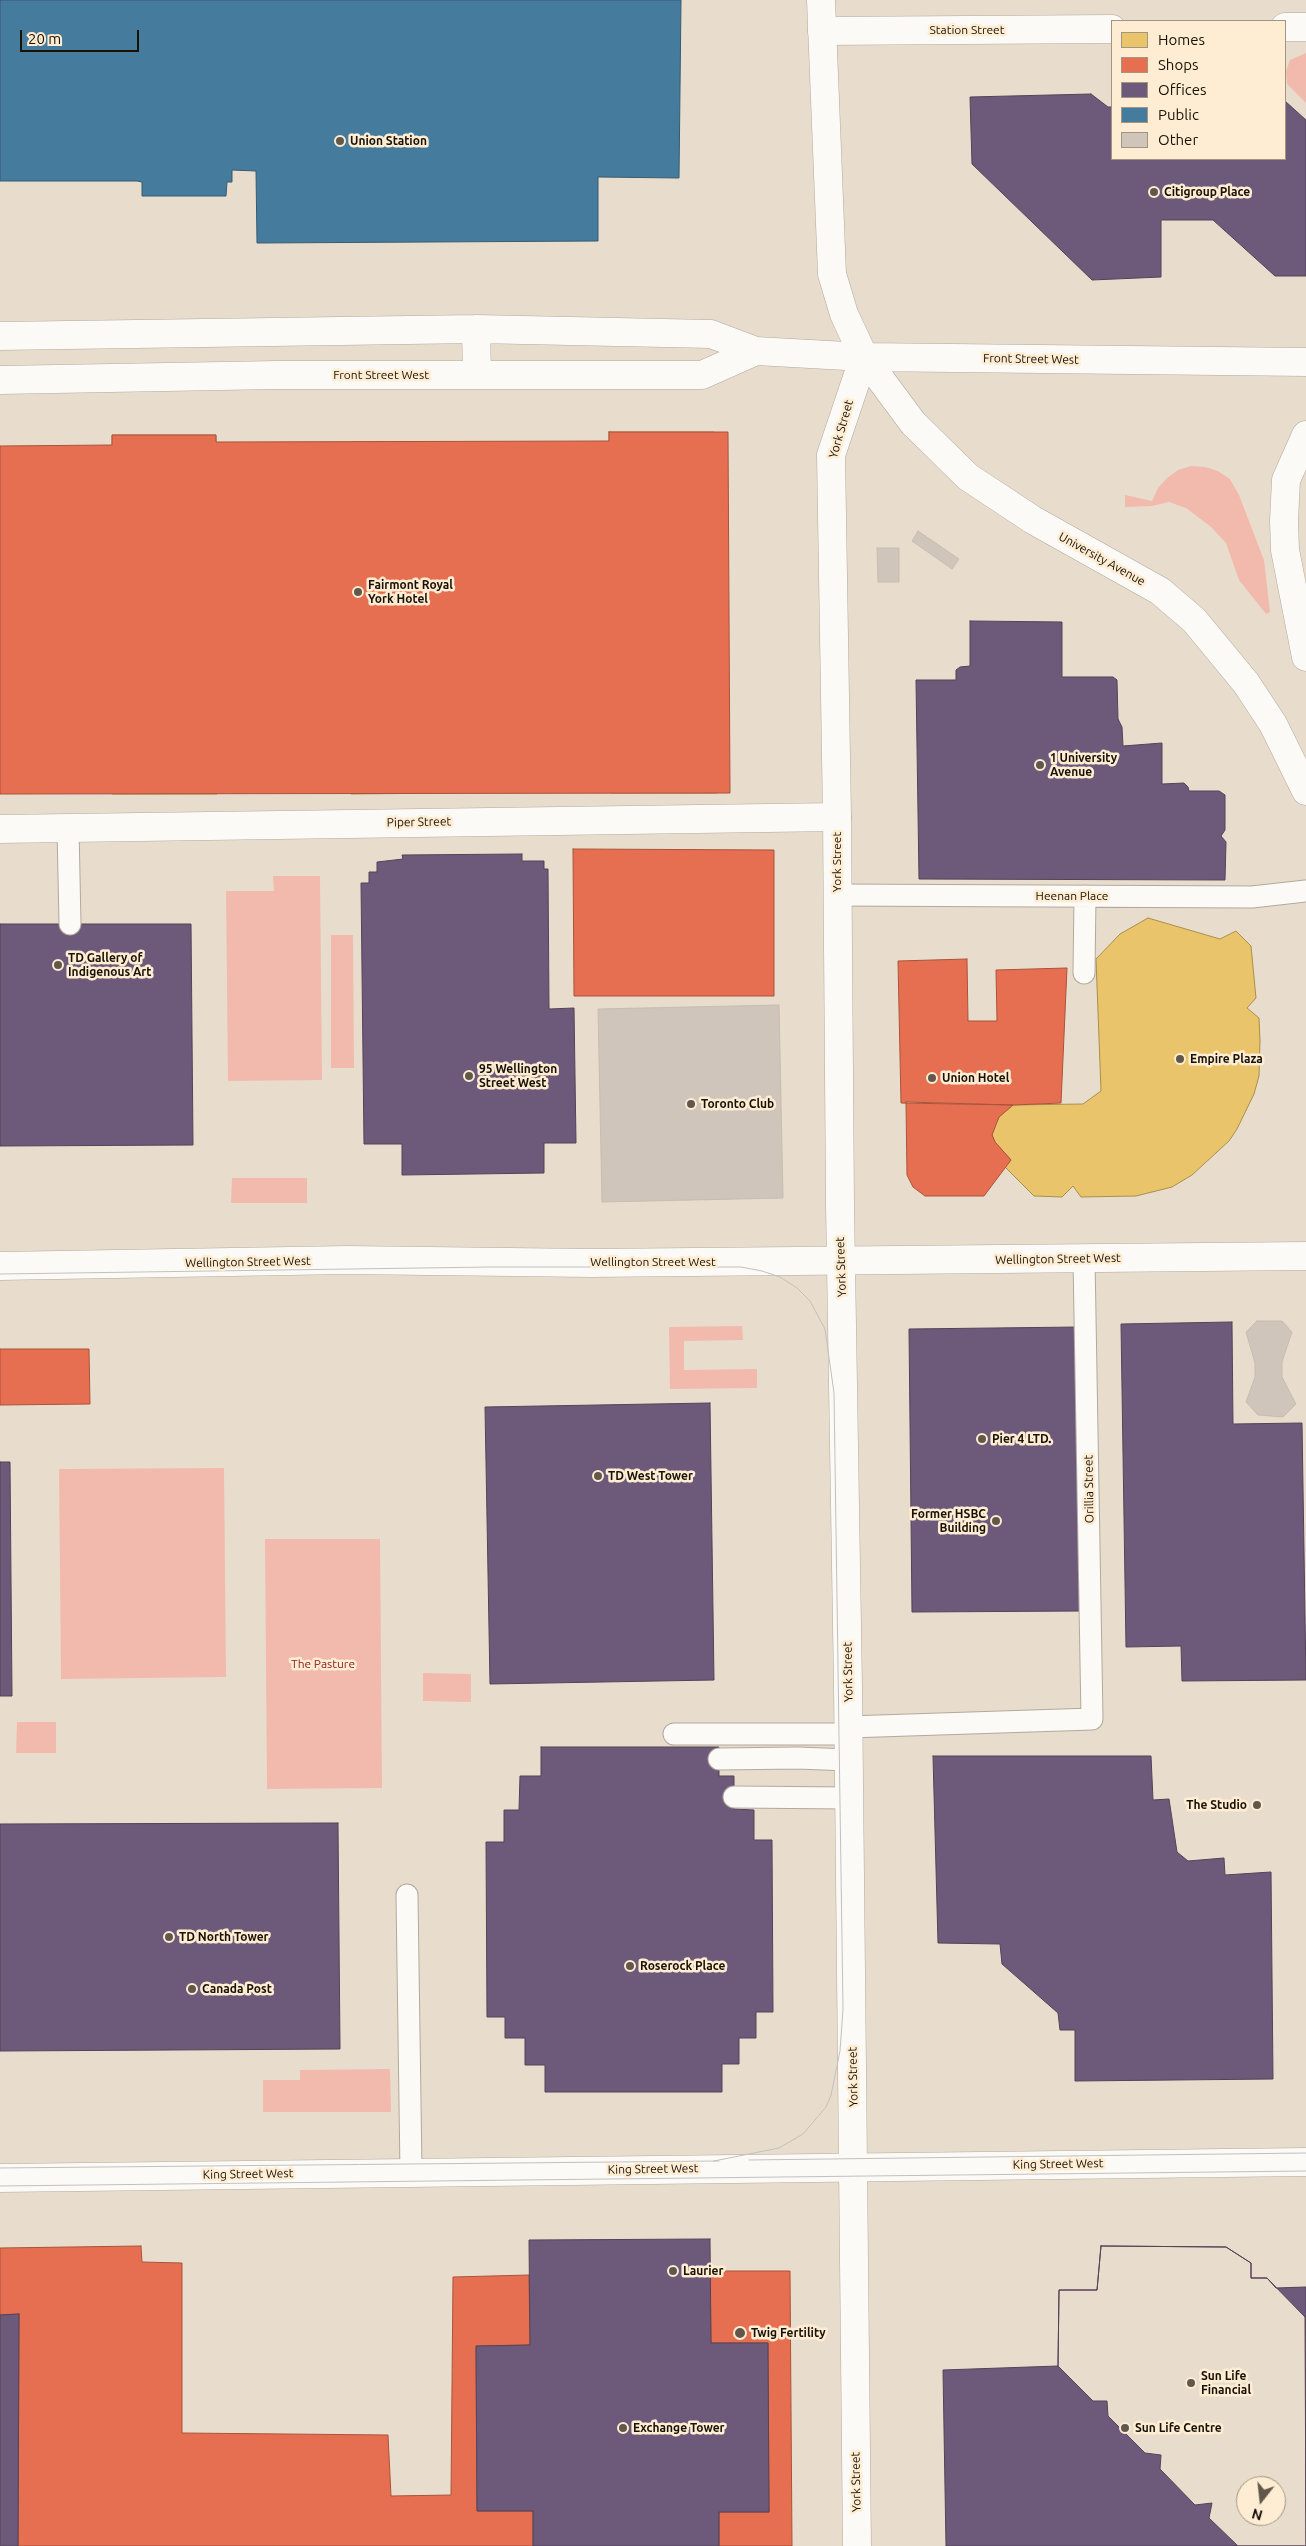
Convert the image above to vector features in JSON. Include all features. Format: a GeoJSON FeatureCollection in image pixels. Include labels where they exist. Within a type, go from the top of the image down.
{"type":"FeatureCollection","features":[{"type":"Feature","properties":{"kind":"main road"},"geometry":{"type":"LineString","coordinates":[[821,0],[832,274],[844,314],[864,357]]}},
{"type":"Feature","properties":{"kind":"main road"},"geometry":{"type":"LineString","coordinates":[[1286,28],[1306,27]]}},
{"type":"Feature","properties":{"kind":"main road","name":"Station Street"},"geometry":{"type":"LineString","coordinates":[[822,30],[1111,29]]}},
{"type":"Feature","properties":{"kind":"main road"},"geometry":{"type":"LineString","coordinates":[[476,329],[477,374]]}},
{"type":"Feature","properties":{"kind":"main road","name":"Front Street West"},"geometry":{"type":"LineString","coordinates":[[0,336],[476,329],[711,334],[756,351],[864,357],[1306,362]]}},
{"type":"Feature","properties":{"kind":"main road"},"geometry":{"type":"LineString","coordinates":[[275,332],[277,375]]}},
{"type":"Feature","properties":{"kind":"main road","name":"Front Street West"},"geometry":{"type":"LineString","coordinates":[[0,380],[277,375],[702,375],[756,351]]}},
{"type":"Feature","properties":{"kind":"main road","name":"University Avenue"},"geometry":{"type":"LineString","coordinates":[[864,357],[913,423],[968,477],[1033,520],[1160,591],[1194,620],[1246,683],[1272,724],[1306,790]]}},
{"type":"Feature","properties":{"kind":"main road","name":"York Street"},"geometry":{"type":"LineString","coordinates":[[857,2546],[831,455],[864,357]]}},
{"type":"Feature","properties":{"kind":"main road"},"geometry":{"type":"LineString","coordinates":[[1306,435],[1286,480],[1284,521],[1285,550],[1306,657]]}},
{"type":"Feature","properties":{"kind":"main road","name":"Piper Street"},"geometry":{"type":"LineString","coordinates":[[0,830],[837,817]]}},
{"type":"Feature","properties":{"kind":"main road","name":"Wellington Street West"},"geometry":{"type":"LineString","coordinates":[[0,1266],[347,1260],[591,1263],[1306,1256]]}},
{"type":"Feature","properties":{"kind":"main road","name":"King Street West"},"geometry":{"type":"LineString","coordinates":[[0,2178],[853,2166],[1306,2162]]}},
{"type":"Feature","properties":{"kind":"lane"},"geometry":{"type":"LineString","coordinates":[[68,828],[70,924]]}},
{"type":"Feature","properties":{"kind":"lane","name":"Heenan Place"},"geometry":{"type":"LineString","coordinates":[[837,895],[1252,898],[1306,892]]}},
{"type":"Feature","properties":{"kind":"lane"},"geometry":{"type":"LineString","coordinates":[[1084,973],[1085,896]]}},
{"type":"Feature","properties":{"kind":"lane","name":"Orillia Street"},"geometry":{"type":"LineString","coordinates":[[848,1740],[1092,1719],[1084,1258]]}},
{"type":"Feature","properties":{"kind":"lane"},"geometry":{"type":"LineString","coordinates":[[674,1734],[848,1740]]}},
{"type":"Feature","properties":{"kind":"lane"},"geometry":{"type":"LineString","coordinates":[[719,1759],[798,1758],[848,1740]]}},
{"type":"Feature","properties":{"kind":"lane"},"geometry":{"type":"LineString","coordinates":[[734,1797],[849,1798]]}},
{"type":"Feature","properties":{"kind":"lane"},"geometry":{"type":"LineString","coordinates":[[407,1895],[411,2172]]}},
{"type":"Feature","properties":{"kind":"green space"},"geometry":{"type":"Polygon","coordinates":[[[1306,53],[1306,103],[1287,84],[1286,71],[1290,60],[1306,53]]]}},
{"type":"Feature","properties":{"kind":"green space"},"geometry":{"type":"Polygon","coordinates":[[[1191,466],[1205,467],[1218,471],[1230,479],[1239,495],[1264,560],[1270,612],[1266,614],[1239,580],[1226,543],[1211,527],[1186,508],[1169,502],[1152,506],[1125,507],[1125,495],[1152,501],[1158,488],[1167,478],[1178,470],[1191,466]]]}},
{"type":"Feature","properties":{"kind":"green space"},"geometry":{"type":"Polygon","coordinates":[[[273,876],[320,876],[322,1080],[228,1081],[226,891],[274,891],[273,876]]]}},
{"type":"Feature","properties":{"kind":"green space"},"geometry":{"type":"Polygon","coordinates":[[[331,935],[353,935],[354,1068],[331,1068],[331,935]]]}},
{"type":"Feature","properties":{"kind":"green space"},"geometry":{"type":"Polygon","coordinates":[[[232,1178],[307,1178],[307,1203],[231,1203],[232,1178]]]}},
{"type":"Feature","properties":{"kind":"green space"},"geometry":{"type":"Polygon","coordinates":[[[742,1326],[743,1340],[684,1341],[684,1370],[757,1369],[757,1388],[670,1389],[669,1327],[742,1326]]]}},
{"type":"Feature","properties":{"kind":"green space"},"geometry":{"type":"Polygon","coordinates":[[[224,1468],[226,1677],[61,1679],[59,1469],[224,1468]]]}},
{"type":"Feature","properties":{"kind":"green space","name":"The Pasture"},"geometry":{"type":"Polygon","coordinates":[[[265,1539],[380,1539],[382,1788],[267,1789],[265,1539]]]}},
{"type":"Feature","properties":{"kind":"green space"},"geometry":{"type":"Polygon","coordinates":[[[423,1673],[471,1674],[471,1702],[423,1701],[423,1673]]]}},
{"type":"Feature","properties":{"kind":"green space"},"geometry":{"type":"Polygon","coordinates":[[[17,1722],[56,1722],[56,1753],[16,1753],[17,1722]]]}},
{"type":"Feature","properties":{"kind":"green space"},"geometry":{"type":"Polygon","coordinates":[[[390,2069],[391,2112],[263,2112],[263,2080],[300,2080],[300,2070],[390,2069]]]}},
{"type":"Feature","properties":{"kind":"building: Homes","name":"Fairmont Royal York Hotel"},"geometry":{"type":"Polygon","coordinates":[[[609,432],[714,432],[717,793],[611,793],[611,658],[456,659],[457,793],[351,794],[350,660],[216,660],[217,794],[112,794],[111,663],[0,664],[0,526],[113,526],[112,435],[216,435],[216,524],[609,522],[609,432]]]}},
{"type":"Feature","properties":{"kind":"building: Homes","name":"Empire Plaza"},"geometry":{"type":"Polygon","coordinates":[[[1148,918],[1220,939],[1236,931],[1251,946],[1256,998],[1247,1008],[1259,1018],[1260,1041],[1259,1076],[1254,1094],[1229,1141],[1192,1175],[1172,1187],[1136,1196],[1081,1197],[1073,1186],[1062,1197],[1034,1196],[1005,1167],[1011,1160],[995,1142],[992,1135],[994,1128],[999,1117],[1013,1105],[1083,1104],[1101,1091],[1096,959],[1120,934],[1148,918]]]}},
{"type":"Feature","properties":{"kind":"building: Shops","name":"Fairmont Royal York Hotel"},"geometry":{"type":"Polygon","coordinates":[[[609,432],[728,432],[730,793],[0,794],[0,446],[112,445],[112,435],[216,435],[216,442],[609,441],[609,432]]]}},
{"type":"Feature","properties":{"kind":"building: Shops"},"geometry":{"type":"Polygon","coordinates":[[[573,849],[774,850],[774,996],[574,996],[573,849]]]}},
{"type":"Feature","properties":{"kind":"building: Shops"},"geometry":{"type":"Polygon","coordinates":[[[967,959],[968,1021],[997,1021],[996,970],[1067,968],[1061,1103],[1013,1105],[901,1103],[898,961],[967,959]]]}},
{"type":"Feature","properties":{"kind":"building: Shops"},"geometry":{"type":"Polygon","coordinates":[[[906,1102],[1013,1105],[999,1117],[992,1135],[995,1142],[1011,1160],[984,1196],[925,1196],[913,1187],[907,1175],[906,1102]]]}},
{"type":"Feature","properties":{"kind":"building: Shops"},"geometry":{"type":"Polygon","coordinates":[[[0,1349],[89,1349],[90,1404],[0,1405],[0,1349]]]}},
{"type":"Feature","properties":{"kind":"building: Shops"},"geometry":{"type":"Polygon","coordinates":[[[141,2246],[142,2262],[182,2263],[182,2433],[388,2435],[391,2496],[451,2495],[453,2277],[529,2275],[530,2345],[476,2346],[477,2511],[533,2511],[533,2546],[18,2546],[19,2314],[0,2315],[0,2248],[141,2246]]]}},
{"type":"Feature","properties":{"kind":"building: Shops"},"geometry":{"type":"Polygon","coordinates":[[[710,2271],[790,2271],[792,2546],[719,2546],[719,2512],[769,2512],[768,2343],[711,2343],[710,2271]]]}},
{"type":"Feature","properties":{"kind":"building: Offices","name":"Citigroup Place"},"geometry":{"type":"Polygon","coordinates":[[[1091,94],[1108,107],[1111,107],[1111,160],[1286,160],[1286,102],[1306,120],[1306,276],[1275,276],[1213,220],[1161,220],[1161,277],[1092,280],[972,164],[970,97],[1091,94]]]}},
{"type":"Feature","properties":{"kind":"building: Offices","name":"1 University Avenue"},"geometry":{"type":"Polygon","coordinates":[[[970,621],[1062,622],[1062,677],[1113,677],[1117,680],[1118,719],[1122,727],[1123,746],[1162,743],[1162,784],[1184,783],[1189,791],[1219,791],[1225,795],[1225,830],[1221,836],[1226,842],[1225,880],[919,879],[916,680],[956,680],[956,670],[960,667],[970,666],[970,621]]]}},
{"type":"Feature","properties":{"kind":"building: Offices","name":"95 Wellington Street West"},"geometry":{"type":"Polygon","coordinates":[[[522,854],[522,861],[544,861],[544,869],[548,869],[549,1009],[574,1008],[576,1143],[544,1143],[544,1173],[402,1175],[402,1144],[364,1144],[361,883],[369,883],[369,872],[377,872],[377,862],[403,859],[402,855],[522,854]]]}},
{"type":"Feature","properties":{"kind":"building: Offices"},"geometry":{"type":"Polygon","coordinates":[[[0,924],[191,924],[193,1145],[0,1146],[0,924]]]}},
{"type":"Feature","properties":{"kind":"building: Offices"},"geometry":{"type":"Polygon","coordinates":[[[1232,1322],[1233,1424],[1302,1423],[1306,1680],[1182,1681],[1181,1646],[1126,1647],[1121,1324],[1232,1322]]]}},
{"type":"Feature","properties":{"kind":"building: Offices","name":"Former HSBC Building"},"geometry":{"type":"Polygon","coordinates":[[[1079,1327],[1081,1611],[912,1612],[909,1329],[1079,1327]]]}},
{"type":"Feature","properties":{"kind":"building: Offices","name":"TD West Tower"},"geometry":{"type":"Polygon","coordinates":[[[710,1403],[714,1680],[490,1684],[485,1407],[710,1403]]]}},
{"type":"Feature","properties":{"kind":"building: Offices"},"geometry":{"type":"Polygon","coordinates":[[[0,1462],[10,1462],[12,1696],[0,1696],[0,1462]]]}},
{"type":"Feature","properties":{"kind":"building: Offices","name":"Roserock Place"},"geometry":{"type":"Polygon","coordinates":[[[541,1747],[719,1747],[719,1776],[734,1776],[734,1809],[754,1810],[754,1840],[772,1840],[773,2012],[756,2012],[756,2038],[739,2038],[739,2064],[722,2064],[722,2092],[545,2092],[545,2065],[525,2065],[525,2038],[505,2038],[505,2017],[487,2017],[486,1842],[504,1842],[504,1810],[519,1810],[520,1776],[541,1776],[541,1747]]]}},
{"type":"Feature","properties":{"kind":"building: Offices"},"geometry":{"type":"Polygon","coordinates":[[[933,1756],[1151,1756],[1153,1800],[1169,1799],[1177,1852],[1188,1861],[1224,1858],[1225,1875],[1271,1872],[1273,2079],[1075,2081],[1075,2030],[1060,2030],[1058,2013],[1002,1964],[1000,1944],[938,1943],[933,1756]]]}},
{"type":"Feature","properties":{"kind":"building: Offices","name":"TD North Tower"},"geometry":{"type":"Polygon","coordinates":[[[338,1823],[340,2049],[0,2051],[0,1824],[338,1823]]]}},
{"type":"Feature","properties":{"kind":"building: Offices","name":"Exchange Tower"},"geometry":{"type":"Polygon","coordinates":[[[710,2239],[711,2343],[768,2343],[769,2512],[719,2512],[719,2546],[533,2546],[533,2511],[477,2511],[476,2346],[530,2345],[529,2240],[710,2239]]]}},
{"type":"Feature","properties":{"kind":"building: Offices","name":"Sun Life Financial"},"geometry":{"type":"Polygon","coordinates":[[[1101,2246],[1226,2247],[1251,2263],[1251,2278],[1267,2278],[1305,2317],[1306,2546],[1238,2546],[1209,2518],[1212,2503],[1195,2505],[1160,2469],[1161,2455],[1145,2453],[1108,2416],[1107,2401],[1093,2401],[1058,2366],[1059,2290],[1097,2290],[1101,2246]]]}},
{"type":"Feature","properties":{"kind":"building: Offices","name":"Sun Life Centre"},"geometry":{"type":"Polygon","coordinates":[[[1101,2246],[1226,2247],[1251,2263],[1251,2278],[1267,2278],[1276,2288],[1306,2287],[1306,2546],[946,2546],[943,2370],[1058,2366],[1059,2290],[1097,2290],[1101,2246]]]}},
{"type":"Feature","properties":{"kind":"building: Offices"},"geometry":{"type":"Polygon","coordinates":[[[19,2314],[18,2546],[0,2546],[0,2315],[19,2314]]]}},
{"type":"Feature","properties":{"kind":"building: Public","name":"Union Station"},"geometry":{"type":"Polygon","coordinates":[[[0,0],[681,0],[679,178],[598,177],[598,241],[257,243],[256,171],[232,170],[232,182],[227,182],[226,196],[142,196],[142,182],[137,181],[0,181],[0,0]]]}},
{"type":"Feature","properties":{"kind":"building: Other"},"geometry":{"type":"Polygon","coordinates":[[[918,531],[959,559],[952,569],[912,541],[918,531]]]}},
{"type":"Feature","properties":{"kind":"building: Other"},"geometry":{"type":"Polygon","coordinates":[[[877,548],[899,548],[899,582],[878,582],[877,548]]]}},
{"type":"Feature","properties":{"kind":"building: Other","name":"Toronto Club"},"geometry":{"type":"Polygon","coordinates":[[[779,1005],[783,1198],[602,1202],[598,1009],[779,1005]]]}},
{"type":"Feature","properties":{"kind":"building: Other"},"geometry":{"type":"Polygon","coordinates":[[[1257,1321],[1282,1321],[1292,1332],[1282,1362],[1282,1377],[1296,1404],[1283,1417],[1258,1415],[1246,1402],[1255,1377],[1255,1363],[1246,1332],[1257,1321]]]}},
{"type":"Feature","properties":{"kind":"tram line"},"geometry":{"type":"LineString","coordinates":[[0,1274],[490,1267],[741,1267],[780,1277],[797,1288],[810,1301],[825,1329],[834,1393],[843,2009],[840,2051],[831,2095],[826,2107],[803,2134],[779,2148],[714,2161]]}},
{"type":"Feature","properties":{"kind":"tram line"},"geometry":{"type":"LineString","coordinates":[[749,2160],[1306,2153]]}},
{"type":"Feature","properties":{"kind":"tram line"},"geometry":{"type":"LineString","coordinates":[[0,2168],[719,2161]]}},
{"type":"Feature","properties":{"kind":"tram line"},"geometry":{"type":"LineString","coordinates":[[0,2186],[1306,2171]]}},
{"type":"Feature","properties":{"kind":"place","name":"Union Station"},"geometry":{"type":"Point","coordinates":[340,141]}},
{"type":"Feature","properties":{"kind":"place","name":"Citigroup Place"},"geometry":{"type":"Point","coordinates":[1154,192]}},
{"type":"Feature","properties":{"kind":"place","name":"Fairmont Royal York Hotel"},"geometry":{"type":"Point","coordinates":[358,592]}},
{"type":"Feature","properties":{"kind":"place","name":"1 University Avenue"},"geometry":{"type":"Point","coordinates":[1040,765]}},
{"type":"Feature","properties":{"kind":"place","name":"TD Gallery of Indigenous Art"},"geometry":{"type":"Point","coordinates":[58,965]}},
{"type":"Feature","properties":{"kind":"place","name":"Empire Plaza"},"geometry":{"type":"Point","coordinates":[1180,1059]}},
{"type":"Feature","properties":{"kind":"place","name":"95 Wellington Street West"},"geometry":{"type":"Point","coordinates":[469,1076]}},
{"type":"Feature","properties":{"kind":"place","name":"Union Hotel"},"geometry":{"type":"Point","coordinates":[932,1078]}},
{"type":"Feature","properties":{"kind":"place","name":"Toronto Club"},"geometry":{"type":"Point","coordinates":[691,1104]}},
{"type":"Feature","properties":{"kind":"place","name":"Pier 4 LTD."},"geometry":{"type":"Point","coordinates":[982,1439]}},
{"type":"Feature","properties":{"kind":"place","name":"TD West Tower"},"geometry":{"type":"Point","coordinates":[598,1476]}},
{"type":"Feature","properties":{"kind":"place","name":"Former HSBC Building"},"geometry":{"type":"Point","coordinates":[996,1521]}},
{"type":"Feature","properties":{"kind":"place","name":"The Studio"},"geometry":{"type":"Point","coordinates":[1257,1805]}},
{"type":"Feature","properties":{"kind":"place","name":"TD North Tower"},"geometry":{"type":"Point","coordinates":[169,1937]}},
{"type":"Feature","properties":{"kind":"place","name":"Roserock Place"},"geometry":{"type":"Point","coordinates":[630,1966]}},
{"type":"Feature","properties":{"kind":"place","name":"Canada Post"},"geometry":{"type":"Point","coordinates":[192,1989]}},
{"type":"Feature","properties":{"kind":"place","name":"Laurier"},"geometry":{"type":"Point","coordinates":[673,2271]}},
{"type":"Feature","properties":{"kind":"place","name":"Twig Fertility"},"geometry":{"type":"Point","coordinates":[740,2333]}},
{"type":"Feature","properties":{"kind":"place","name":"Sun Life Financial"},"geometry":{"type":"Point","coordinates":[1191,2383]}},
{"type":"Feature","properties":{"kind":"place","name":"Exchange Tower"},"geometry":{"type":"Point","coordinates":[623,2428]}},
{"type":"Feature","properties":{"kind":"place","name":"Sun Life Centre"},"geometry":{"type":"Point","coordinates":[1125,2428]}}]}
